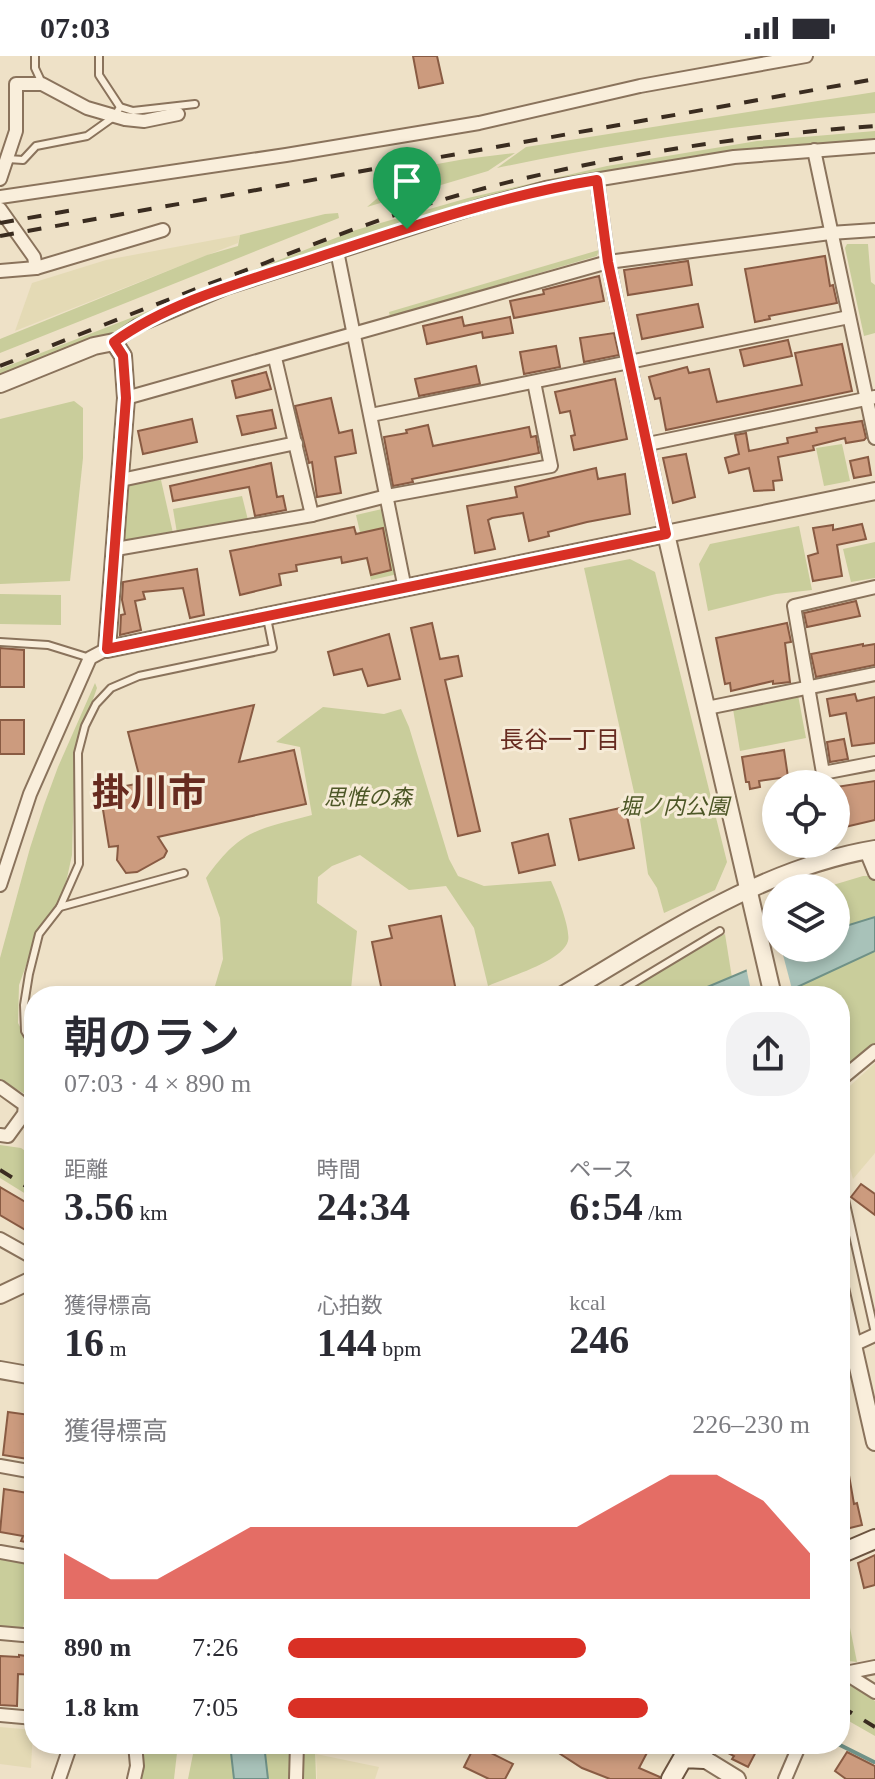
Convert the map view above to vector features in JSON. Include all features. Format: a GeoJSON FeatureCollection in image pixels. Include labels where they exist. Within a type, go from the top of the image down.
{"type":"FeatureCollection","features":[{"type":"Feature","properties":{"kind":"main road"},"geometry":{"type":"LineString","coordinates":[[850,1550],[875,1539]]}},
{"type":"Feature","properties":{"kind":"main road"},"geometry":{"type":"LineString","coordinates":[[671,1779],[683,1758],[694,1754]]}},
{"type":"Feature","properties":{"kind":"street"},"geometry":{"type":"LineString","coordinates":[[0,197],[479,123],[640,86],[806,56]]}},
{"type":"Feature","properties":{"kind":"street"},"geometry":{"type":"LineString","coordinates":[[0,179],[16,131],[16,84],[42,84],[87,108],[118,112],[144,121],[178,114]]}},
{"type":"Feature","properties":{"kind":"street"},"geometry":{"type":"LineString","coordinates":[[0,384],[94,346],[114,342],[137,326],[226,288],[477,207],[546,188],[734,157],[875,146]]}},
{"type":"Feature","properties":{"kind":"street"},"geometry":{"type":"LineString","coordinates":[[814,150],[849,317],[871,398],[875,438]]}},
{"type":"Feature","properties":{"kind":"street"},"geometry":{"type":"LineString","coordinates":[[597,180],[608,262],[666,534],[771,986]]}},
{"type":"Feature","properties":{"kind":"street"},"geometry":{"type":"LineString","coordinates":[[0,209],[34,257],[36,268]]}},
{"type":"Feature","properties":{"kind":"street"},"geometry":{"type":"LineString","coordinates":[[0,271],[36,268],[163,230]]}},
{"type":"Feature","properties":{"kind":"street"},"geometry":{"type":"LineString","coordinates":[[126,398],[608,262],[875,230]]}},
{"type":"Feature","properties":{"kind":"street"},"geometry":{"type":"LineString","coordinates":[[337,251],[405,589]]}},
{"type":"Feature","properties":{"kind":"street"},"geometry":{"type":"LineString","coordinates":[[371,415],[849,317]]}},
{"type":"Feature","properties":{"kind":"street"},"geometry":{"type":"LineString","coordinates":[[107,649],[126,398],[123,356],[114,342]]}},
{"type":"Feature","properties":{"kind":"street"},"geometry":{"type":"LineString","coordinates":[[275,358],[312,515]]}},
{"type":"Feature","properties":{"kind":"street"},"geometry":{"type":"LineString","coordinates":[[116,549],[312,515],[387,496],[551,466],[534,382]]}},
{"type":"Feature","properties":{"kind":"street"},"geometry":{"type":"LineString","coordinates":[[648,444],[871,398]]}},
{"type":"Feature","properties":{"kind":"street"},"geometry":{"type":"LineString","coordinates":[[121,480],[296,443]]}},
{"type":"Feature","properties":{"kind":"street"},"geometry":{"type":"LineString","coordinates":[[0,885],[30,794],[90,658],[107,649],[875,491]]}},
{"type":"Feature","properties":{"kind":"street"},"geometry":{"type":"LineString","coordinates":[[875,587],[794,606],[823,773],[875,763]]}},
{"type":"Feature","properties":{"kind":"street"},"geometry":{"type":"LineString","coordinates":[[707,708],[875,674]]}},
{"type":"Feature","properties":{"kind":"street"},"geometry":{"type":"LineString","coordinates":[[578,986],[717,905],[749,890],[827,861],[870,850],[875,873]]}},
{"type":"Feature","properties":{"kind":"street"},"geometry":{"type":"LineString","coordinates":[[850,1072],[875,1051]]}},
{"type":"Feature","properties":{"kind":"street"},"geometry":{"type":"LineString","coordinates":[[0,1087],[24,1104]]}},
{"type":"Feature","properties":{"kind":"street"},"geometry":{"type":"LineString","coordinates":[[0,1135],[8,1136],[24,1114]]}},
{"type":"Feature","properties":{"kind":"street"},"geometry":{"type":"LineString","coordinates":[[0,1239],[24,1252]]}},
{"type":"Feature","properties":{"kind":"street"},"geometry":{"type":"LineString","coordinates":[[0,1295],[24,1283]]}},
{"type":"Feature","properties":{"kind":"street"},"geometry":{"type":"LineString","coordinates":[[850,1346],[875,1334]]}},
{"type":"Feature","properties":{"kind":"street"},"geometry":{"type":"LineString","coordinates":[[850,1361],[875,1442]]}},
{"type":"Feature","properties":{"kind":"street"},"geometry":{"type":"LineString","coordinates":[[0,1370],[24,1374]]}},
{"type":"Feature","properties":{"kind":"street"},"geometry":{"type":"LineString","coordinates":[[0,1466],[24,1470]]}},
{"type":"Feature","properties":{"kind":"street"},"geometry":{"type":"LineString","coordinates":[[0,1552],[24,1556]]}},
{"type":"Feature","properties":{"kind":"street"},"geometry":{"type":"LineString","coordinates":[[0,1633],[24,1635]]}},
{"type":"Feature","properties":{"kind":"street"},"geometry":{"type":"LineString","coordinates":[[850,1671],[875,1667]]}},
{"type":"Feature","properties":{"kind":"street"},"geometry":{"type":"LineString","coordinates":[[850,1677],[875,1692]]}},
{"type":"Feature","properties":{"kind":"street"},"geometry":{"type":"LineString","coordinates":[[0,1715],[24,1717]]}},
{"type":"Feature","properties":{"kind":"street"},"geometry":{"type":"LineString","coordinates":[[59,1779],[68,1754]]}},
{"type":"Feature","properties":{"kind":"street"},"geometry":{"type":"LineString","coordinates":[[134,1779],[136,1754]]}},
{"type":"Feature","properties":{"kind":"street"},"geometry":{"type":"LineString","coordinates":[[296,1779],[297,1754]]}},
{"type":"Feature","properties":{"kind":"street"},"geometry":{"type":"LineString","coordinates":[[703,1754],[737,1779]]}},
{"type":"Feature","properties":{"kind":"street"},"geometry":{"type":"LineString","coordinates":[[785,1779],[796,1754]]}},
{"type":"Feature","properties":{"kind":"lane"},"geometry":{"type":"LineString","coordinates":[[35,56],[35,68],[42,84]]}},
{"type":"Feature","properties":{"kind":"lane"},"geometry":{"type":"LineString","coordinates":[[99,56],[99,75],[118,112]]}},
{"type":"Feature","properties":{"kind":"lane"},"geometry":{"type":"LineString","coordinates":[[8,159],[23,160],[36,146],[87,136],[118,112],[195,104]]}},
{"type":"Feature","properties":{"kind":"lane"},"geometry":{"type":"LineString","coordinates":[[27,986],[39,934],[60,907],[79,864],[78,753],[85,726],[96,704],[111,688],[139,676],[273,648],[267,618]]}},
{"type":"Feature","properties":{"kind":"lane"},"geometry":{"type":"LineString","coordinates":[[0,642],[48,645],[90,658]]}},
{"type":"Feature","properties":{"kind":"lane"},"geometry":{"type":"LineString","coordinates":[[60,907],[184,873]]}},
{"type":"Feature","properties":{"kind":"lane"},"geometry":{"type":"LineString","coordinates":[[629,986],[720,931]]}},
{"type":"Feature","properties":{"kind":"lane"},"geometry":{"type":"LineString","coordinates":[[850,1222],[875,1334]]}},
{"type":"Feature","properties":{"kind":"shaded area"},"geometry":{"type":"Polygon","coordinates":[[[240,235],[238,243],[15,331],[32,283],[106,260],[240,235]]]}},
{"type":"Feature","properties":{"kind":"shaded area"},"geometry":{"type":"Polygon","coordinates":[[[875,1063],[875,1153],[853,1179],[850,1168],[850,1086],[875,1063]]]}},
{"type":"Feature","properties":{"kind":"shaded area"},"geometry":{"type":"Polygon","coordinates":[[[0,1727],[24,1729],[24,1754],[32,1754],[31,1768],[0,1764],[0,1727]]]}},
{"type":"Feature","properties":{"kind":"shaded area"},"geometry":{"type":"Polygon","coordinates":[[[316,1754],[379,1767],[375,1779],[317,1779],[316,1754]]]}},
{"type":"Feature","properties":{"kind":"green space"},"geometry":{"type":"Polygon","coordinates":[[[875,92],[875,113],[685,134],[497,168],[526,147],[875,92]]]}},
{"type":"Feature","properties":{"kind":"green space"},"geometry":{"type":"Polygon","coordinates":[[[875,131],[875,139],[707,157],[540,186],[145,320],[0,376],[0,369],[356,230],[468,198],[607,166],[757,141],[875,131]]]}},
{"type":"Feature","properties":{"kind":"green space"},"geometry":{"type":"Polygon","coordinates":[[[515,153],[488,171],[367,207],[402,177],[382,174],[515,153]]]}},
{"type":"Feature","properties":{"kind":"green space"},"geometry":{"type":"Polygon","coordinates":[[[338,213],[339,218],[0,353],[0,339],[207,255],[238,246],[240,235],[338,213]]]}},
{"type":"Feature","properties":{"kind":"green space"},"geometry":{"type":"Polygon","coordinates":[[[847,244],[868,244],[871,282],[875,285],[875,333],[864,336],[845,248],[847,244]]]}},
{"type":"Feature","properties":{"kind":"green space"},"geometry":{"type":"Polygon","coordinates":[[[599,250],[597,256],[390,317],[389,312],[599,250]]]}},
{"type":"Feature","properties":{"kind":"green space"},"geometry":{"type":"Polygon","coordinates":[[[74,401],[83,408],[83,458],[70,581],[0,584],[0,419],[74,401]]]}},
{"type":"Feature","properties":{"kind":"green space"},"geometry":{"type":"Polygon","coordinates":[[[842,444],[850,481],[824,486],[816,448],[842,444]]]}},
{"type":"Feature","properties":{"kind":"green space"},"geometry":{"type":"Polygon","coordinates":[[[161,480],[173,533],[121,542],[127,484],[161,480]]]}},
{"type":"Feature","properties":{"kind":"green space"},"geometry":{"type":"Polygon","coordinates":[[[242,496],[248,520],[177,533],[173,509],[242,496]]]}},
{"type":"Feature","properties":{"kind":"green space"},"geometry":{"type":"Polygon","coordinates":[[[382,509],[398,574],[371,580],[356,515],[382,509]]]}},
{"type":"Feature","properties":{"kind":"green space"},"geometry":{"type":"Polygon","coordinates":[[[799,526],[812,590],[776,594],[708,611],[699,564],[710,544],[799,526]]]}},
{"type":"Feature","properties":{"kind":"green space"},"geometry":{"type":"Polygon","coordinates":[[[875,542],[875,578],[851,582],[843,549],[875,542]]]}},
{"type":"Feature","properties":{"kind":"green space","name":"堀ノ内公園"},"geometry":{"type":"Polygon","coordinates":[[[630,559],[655,572],[727,862],[715,890],[664,913],[657,888],[648,874],[640,819],[584,568],[630,559]]]}},
{"type":"Feature","properties":{"kind":"green space"},"geometry":{"type":"Polygon","coordinates":[[[0,594],[61,595],[61,625],[0,624],[0,594]]]}},
{"type":"Feature","properties":{"kind":"green space"},"geometry":{"type":"Polygon","coordinates":[[[95,683],[97,688],[75,750],[72,855],[67,878],[59,904],[41,924],[19,985],[18,1023],[24,1035],[24,1093],[0,1080],[0,958],[30,848],[58,767],[95,683]]]}},
{"type":"Feature","properties":{"kind":"green space"},"geometry":{"type":"Polygon","coordinates":[[[798,695],[806,738],[740,751],[733,709],[798,695]]]}},
{"type":"Feature","properties":{"kind":"green space","name":"思惟の森"},"geometry":{"type":"Polygon","coordinates":[[[323,707],[384,714],[401,709],[449,859],[458,876],[484,886],[551,881],[567,929],[568,941],[564,949],[533,968],[488,986],[474,928],[446,886],[409,890],[360,855],[332,866],[318,877],[317,903],[357,931],[351,986],[215,986],[223,959],[220,918],[206,878],[240,840],[277,824],[312,815],[300,747],[276,742],[323,707]]]}},
{"type":"Feature","properties":{"kind":"green space"},"geometry":{"type":"Polygon","coordinates":[[[875,876],[875,919],[850,929],[850,880],[875,876]]]}},
{"type":"Feature","properties":{"kind":"green space"},"geometry":{"type":"Polygon","coordinates":[[[725,934],[732,978],[712,986],[634,986],[725,934]]]}},
{"type":"Feature","properties":{"kind":"green space"},"geometry":{"type":"Polygon","coordinates":[[[875,951],[875,1048],[850,1063],[850,986],[799,986],[875,951]]]}},
{"type":"Feature","properties":{"kind":"green space"},"geometry":{"type":"Polygon","coordinates":[[[0,1145],[24,1150],[24,1193],[0,1178],[0,1145]]]}},
{"type":"Feature","properties":{"kind":"green space"},"geometry":{"type":"Polygon","coordinates":[[[0,1558],[24,1562],[23,1629],[0,1627],[0,1558]]]}},
{"type":"Feature","properties":{"kind":"green space"},"geometry":{"type":"Polygon","coordinates":[[[850,1628],[857,1662],[850,1661],[850,1628]]]}},
{"type":"Feature","properties":{"kind":"green space"},"geometry":{"type":"Polygon","coordinates":[[[850,1685],[875,1701],[875,1736],[850,1722],[850,1685]]]}},
{"type":"Feature","properties":{"kind":"green space"},"geometry":{"type":"Polygon","coordinates":[[[135,1754],[177,1754],[174,1779],[134,1779],[135,1754]]]}},
{"type":"Feature","properties":{"kind":"green space"},"geometry":{"type":"Polygon","coordinates":[[[193,1754],[231,1754],[234,1779],[188,1779],[193,1754]]]}},
{"type":"Feature","properties":{"kind":"green space"},"geometry":{"type":"Polygon","coordinates":[[[265,1754],[315,1754],[316,1779],[268,1779],[265,1754]]]}},
{"type":"Feature","properties":{"kind":"water"},"geometry":{"type":"Polygon","coordinates":[[[875,917],[875,951],[799,986],[710,986],[767,962],[850,962],[850,925],[875,917]]]}},
{"type":"Feature","properties":{"kind":"water"},"geometry":{"type":"Polygon","coordinates":[[[231,1754],[265,1754],[268,1779],[234,1779],[231,1754]]]}},
{"type":"Feature","properties":{"kind":"pier"},"geometry":{"type":"Polygon","coordinates":[[[762,960],[785,962],[791,986],[750,986],[746,967],[762,960]]]}},
{"type":"Feature","properties":{"kind":"building"},"geometry":{"type":"Polygon","coordinates":[[[413,56],[437,56],[443,83],[419,88],[413,56]]]}},
{"type":"Feature","properties":{"kind":"building"},"geometry":{"type":"Polygon","coordinates":[[[825,256],[830,286],[833,285],[837,303],[769,316],[770,319],[755,322],[745,269],[825,256]]]}},
{"type":"Feature","properties":{"kind":"building"},"geometry":{"type":"Polygon","coordinates":[[[688,261],[692,285],[628,295],[624,270],[688,261]]]}},
{"type":"Feature","properties":{"kind":"building"},"geometry":{"type":"Polygon","coordinates":[[[599,276],[604,301],[514,318],[510,301],[544,294],[543,290],[599,276]]]}},
{"type":"Feature","properties":{"kind":"building"},"geometry":{"type":"Polygon","coordinates":[[[698,304],[703,327],[642,339],[637,315],[698,304]]]}},
{"type":"Feature","properties":{"kind":"building"},"geometry":{"type":"Polygon","coordinates":[[[462,317],[464,326],[510,317],[513,333],[483,338],[482,332],[427,344],[423,326],[462,317]]]}},
{"type":"Feature","properties":{"kind":"building"},"geometry":{"type":"Polygon","coordinates":[[[614,333],[619,355],[584,362],[580,338],[614,333]]]}},
{"type":"Feature","properties":{"kind":"building"},"geometry":{"type":"Polygon","coordinates":[[[788,340],[792,356],[744,366],[740,350],[788,340]]]}},
{"type":"Feature","properties":{"kind":"building"},"geometry":{"type":"Polygon","coordinates":[[[842,344],[852,391],[666,430],[660,398],[655,399],[649,377],[687,367],[689,373],[709,369],[717,402],[802,385],[795,353],[842,344]]]}},
{"type":"Feature","properties":{"kind":"building"},"geometry":{"type":"Polygon","coordinates":[[[556,346],[560,367],[524,374],[520,352],[556,346]]]}},
{"type":"Feature","properties":{"kind":"building"},"geometry":{"type":"Polygon","coordinates":[[[476,366],[480,384],[419,396],[415,379],[476,366]]]}},
{"type":"Feature","properties":{"kind":"building"},"geometry":{"type":"Polygon","coordinates":[[[266,372],[271,389],[236,398],[232,381],[266,372]]]}},
{"type":"Feature","properties":{"kind":"building"},"geometry":{"type":"Polygon","coordinates":[[[615,379],[627,439],[574,450],[571,436],[575,435],[570,411],[560,413],[555,392],[615,379]]]}},
{"type":"Feature","properties":{"kind":"building"},"geometry":{"type":"Polygon","coordinates":[[[331,398],[339,433],[352,430],[356,453],[335,457],[341,493],[317,497],[312,462],[309,463],[295,406],[331,398]]]}},
{"type":"Feature","properties":{"kind":"building"},"geometry":{"type":"Polygon","coordinates":[[[272,410],[276,428],[242,435],[237,416],[272,410]]]}},
{"type":"Feature","properties":{"kind":"building"},"geometry":{"type":"Polygon","coordinates":[[[192,419],[197,442],[143,454],[138,431],[192,419]]]}},
{"type":"Feature","properties":{"kind":"building"},"geometry":{"type":"Polygon","coordinates":[[[862,421],[864,440],[846,443],[845,438],[813,446],[814,450],[778,457],[782,480],[773,481],[774,490],[754,491],[749,468],[729,473],[725,458],[739,454],[735,435],[746,433],[749,451],[788,443],[787,438],[817,432],[816,428],[862,421]]]}},
{"type":"Feature","properties":{"kind":"building"},"geometry":{"type":"Polygon","coordinates":[[[428,425],[433,446],[529,427],[531,437],[536,436],[539,453],[412,479],[413,482],[393,486],[384,437],[428,425]]]}},
{"type":"Feature","properties":{"kind":"building"},"geometry":{"type":"Polygon","coordinates":[[[686,454],[695,497],[673,503],[663,458],[686,454]]]}},
{"type":"Feature","properties":{"kind":"building"},"geometry":{"type":"Polygon","coordinates":[[[868,457],[871,475],[854,478],[850,461],[868,457]]]}},
{"type":"Feature","properties":{"kind":"building"},"geometry":{"type":"Polygon","coordinates":[[[271,463],[277,497],[283,496],[286,510],[255,516],[249,487],[173,501],[170,486],[271,463]]]}},
{"type":"Feature","properties":{"kind":"building"},"geometry":{"type":"Polygon","coordinates":[[[596,468],[598,479],[625,474],[630,514],[548,532],[549,536],[529,541],[523,513],[492,518],[488,520],[495,549],[475,553],[467,506],[517,497],[515,487],[596,468]]]}},
{"type":"Feature","properties":{"kind":"building"},"geometry":{"type":"Polygon","coordinates":[[[862,524],[866,539],[837,545],[842,576],[813,581],[808,556],[818,553],[813,528],[833,525],[833,530],[862,524]]]}},
{"type":"Feature","properties":{"kind":"building"},"geometry":{"type":"Polygon","coordinates":[[[354,527],[356,534],[383,528],[391,570],[371,575],[367,558],[342,563],[341,557],[296,565],[297,571],[279,574],[281,585],[240,595],[230,551],[354,527]]]}},
{"type":"Feature","properties":{"kind":"building"},"geometry":{"type":"Polygon","coordinates":[[[197,569],[204,615],[190,618],[183,588],[143,592],[145,599],[135,601],[141,630],[120,635],[121,615],[125,614],[123,582],[197,569]]]}},
{"type":"Feature","properties":{"kind":"building"},"geometry":{"type":"Polygon","coordinates":[[[856,601],[860,616],[807,627],[804,613],[856,601]]]}},
{"type":"Feature","properties":{"kind":"building"},"geometry":{"type":"Polygon","coordinates":[[[432,623],[440,659],[458,656],[462,676],[445,680],[480,831],[458,836],[411,628],[432,623]]]}},
{"type":"Feature","properties":{"kind":"building"},"geometry":{"type":"Polygon","coordinates":[[[787,623],[791,642],[785,643],[790,682],[773,684],[773,681],[731,691],[730,683],[725,684],[716,638],[787,623]]]}},
{"type":"Feature","properties":{"kind":"building"},"geometry":{"type":"Polygon","coordinates":[[[389,634],[400,679],[368,686],[362,669],[334,675],[328,652],[389,634]]]}},
{"type":"Feature","properties":{"kind":"building"},"geometry":{"type":"Polygon","coordinates":[[[875,644],[875,665],[816,677],[811,654],[875,644]]]}},
{"type":"Feature","properties":{"kind":"building"},"geometry":{"type":"Polygon","coordinates":[[[0,648],[24,650],[24,687],[0,687],[0,648]]]}},
{"type":"Feature","properties":{"kind":"building"},"geometry":{"type":"Polygon","coordinates":[[[855,694],[857,701],[875,697],[875,743],[852,746],[846,713],[830,716],[827,699],[855,694]]]}},
{"type":"Feature","properties":{"kind":"building"},"geometry":{"type":"Polygon","coordinates":[[[254,705],[239,762],[294,750],[306,804],[158,837],[167,851],[164,857],[137,872],[126,873],[117,860],[118,846],[109,847],[100,791],[141,783],[128,732],[254,705]]]}},
{"type":"Feature","properties":{"kind":"building"},"geometry":{"type":"Polygon","coordinates":[[[0,720],[24,720],[24,754],[0,754],[0,720]]]}},
{"type":"Feature","properties":{"kind":"building"},"geometry":{"type":"Polygon","coordinates":[[[844,739],[848,759],[830,762],[827,742],[844,739]]]}},
{"type":"Feature","properties":{"kind":"building"},"geometry":{"type":"Polygon","coordinates":[[[784,750],[787,770],[762,770],[760,787],[750,789],[742,757],[784,750]]]}},
{"type":"Feature","properties":{"kind":"building"},"geometry":{"type":"Polygon","coordinates":[[[875,781],[875,820],[850,826],[850,785],[875,781]]]}},
{"type":"Feature","properties":{"kind":"building"},"geometry":{"type":"Polygon","coordinates":[[[625,807],[634,848],[579,860],[570,819],[625,807]]]}},
{"type":"Feature","properties":{"kind":"building"},"geometry":{"type":"Polygon","coordinates":[[[548,834],[555,865],[519,873],[512,843],[548,834]]]}},
{"type":"Feature","properties":{"kind":"building"},"geometry":{"type":"Polygon","coordinates":[[[441,916],[455,986],[381,986],[372,942],[392,938],[389,926],[441,916]]]}},
{"type":"Feature","properties":{"kind":"building"},"geometry":{"type":"Polygon","coordinates":[[[861,1184],[875,1194],[875,1215],[851,1197],[861,1184]]]}},
{"type":"Feature","properties":{"kind":"building"},"geometry":{"type":"Polygon","coordinates":[[[0,1187],[24,1201],[24,1229],[0,1215],[0,1187]]]}},
{"type":"Feature","properties":{"kind":"building"},"geometry":{"type":"Polygon","coordinates":[[[8,1412],[24,1414],[24,1458],[3,1455],[8,1412]]]}},
{"type":"Feature","properties":{"kind":"building"},"geometry":{"type":"Polygon","coordinates":[[[850,1481],[854,1504],[857,1503],[862,1525],[850,1528],[850,1481]]]}},
{"type":"Feature","properties":{"kind":"building"},"geometry":{"type":"Polygon","coordinates":[[[4,1489],[24,1492],[24,1542],[21,1541],[23,1536],[0,1532],[4,1489]]]}},
{"type":"Feature","properties":{"kind":"building"},"geometry":{"type":"Polygon","coordinates":[[[875,1555],[875,1585],[864,1588],[858,1563],[875,1555]]]}},
{"type":"Feature","properties":{"kind":"building"},"geometry":{"type":"Polygon","coordinates":[[[0,1656],[24,1656],[24,1674],[18,1674],[17,1706],[0,1705],[0,1656]]]}},
{"type":"Feature","properties":{"kind":"building"},"geometry":{"type":"Polygon","coordinates":[[[470,1754],[493,1754],[513,1764],[505,1779],[489,1779],[464,1767],[470,1754]]]}},
{"type":"Feature","properties":{"kind":"building"},"geometry":{"type":"Polygon","coordinates":[[[560,1754],[646,1754],[639,1768],[660,1777],[610,1779],[582,1768],[560,1754]]]}},
{"type":"Feature","properties":{"kind":"building"},"geometry":{"type":"Polygon","coordinates":[[[730,1754],[755,1754],[748,1767],[732,1759],[734,1756],[730,1754]]]}},
{"type":"Feature","properties":{"kind":"building"},"geometry":{"type":"Polygon","coordinates":[[[846,1754],[850,1754],[875,1766],[875,1779],[846,1779],[835,1771],[846,1754]]]}},
{"type":"Feature","properties":{"kind":"waterway"},"geometry":{"type":"LineString","coordinates":[[850,1750],[874,1762]]}},
{"type":"Feature","properties":{"kind":"railway"},"geometry":{"type":"LineString","coordinates":[[0,236],[875,79]]}},
{"type":"Feature","properties":{"kind":"railway"},"geometry":{"type":"LineString","coordinates":[[0,366],[337,236],[459,195],[561,170],[665,150],[875,126]]}},
{"type":"Feature","properties":{"kind":"railway"},"geometry":{"type":"LineString","coordinates":[[0,223],[79,209]]}},
{"type":"Feature","properties":{"kind":"railway"},"geometry":{"type":"LineString","coordinates":[[0,1170],[24,1185]]}},
{"type":"Feature","properties":{"kind":"railway"},"geometry":{"type":"LineString","coordinates":[[850,1712],[875,1727]]}},
{"type":"Feature","properties":{"kind":"district","name":"長谷一丁目"},"geometry":{"type":"Point","coordinates":[560,740]}},
{"type":"Feature","properties":{"kind":"district","name":"掛川市"},"geometry":{"type":"Point","coordinates":[149,793]}},
{"type":"Feature","properties":{"kind":"route"},"geometry":{"type":"LineString","coordinates":[[597,180],[608,262],[666,534],[107,649],[126,398],[123,356],[114,342],[137,326],[226,288],[407,229],[546,188],[597,180]]}}]}
